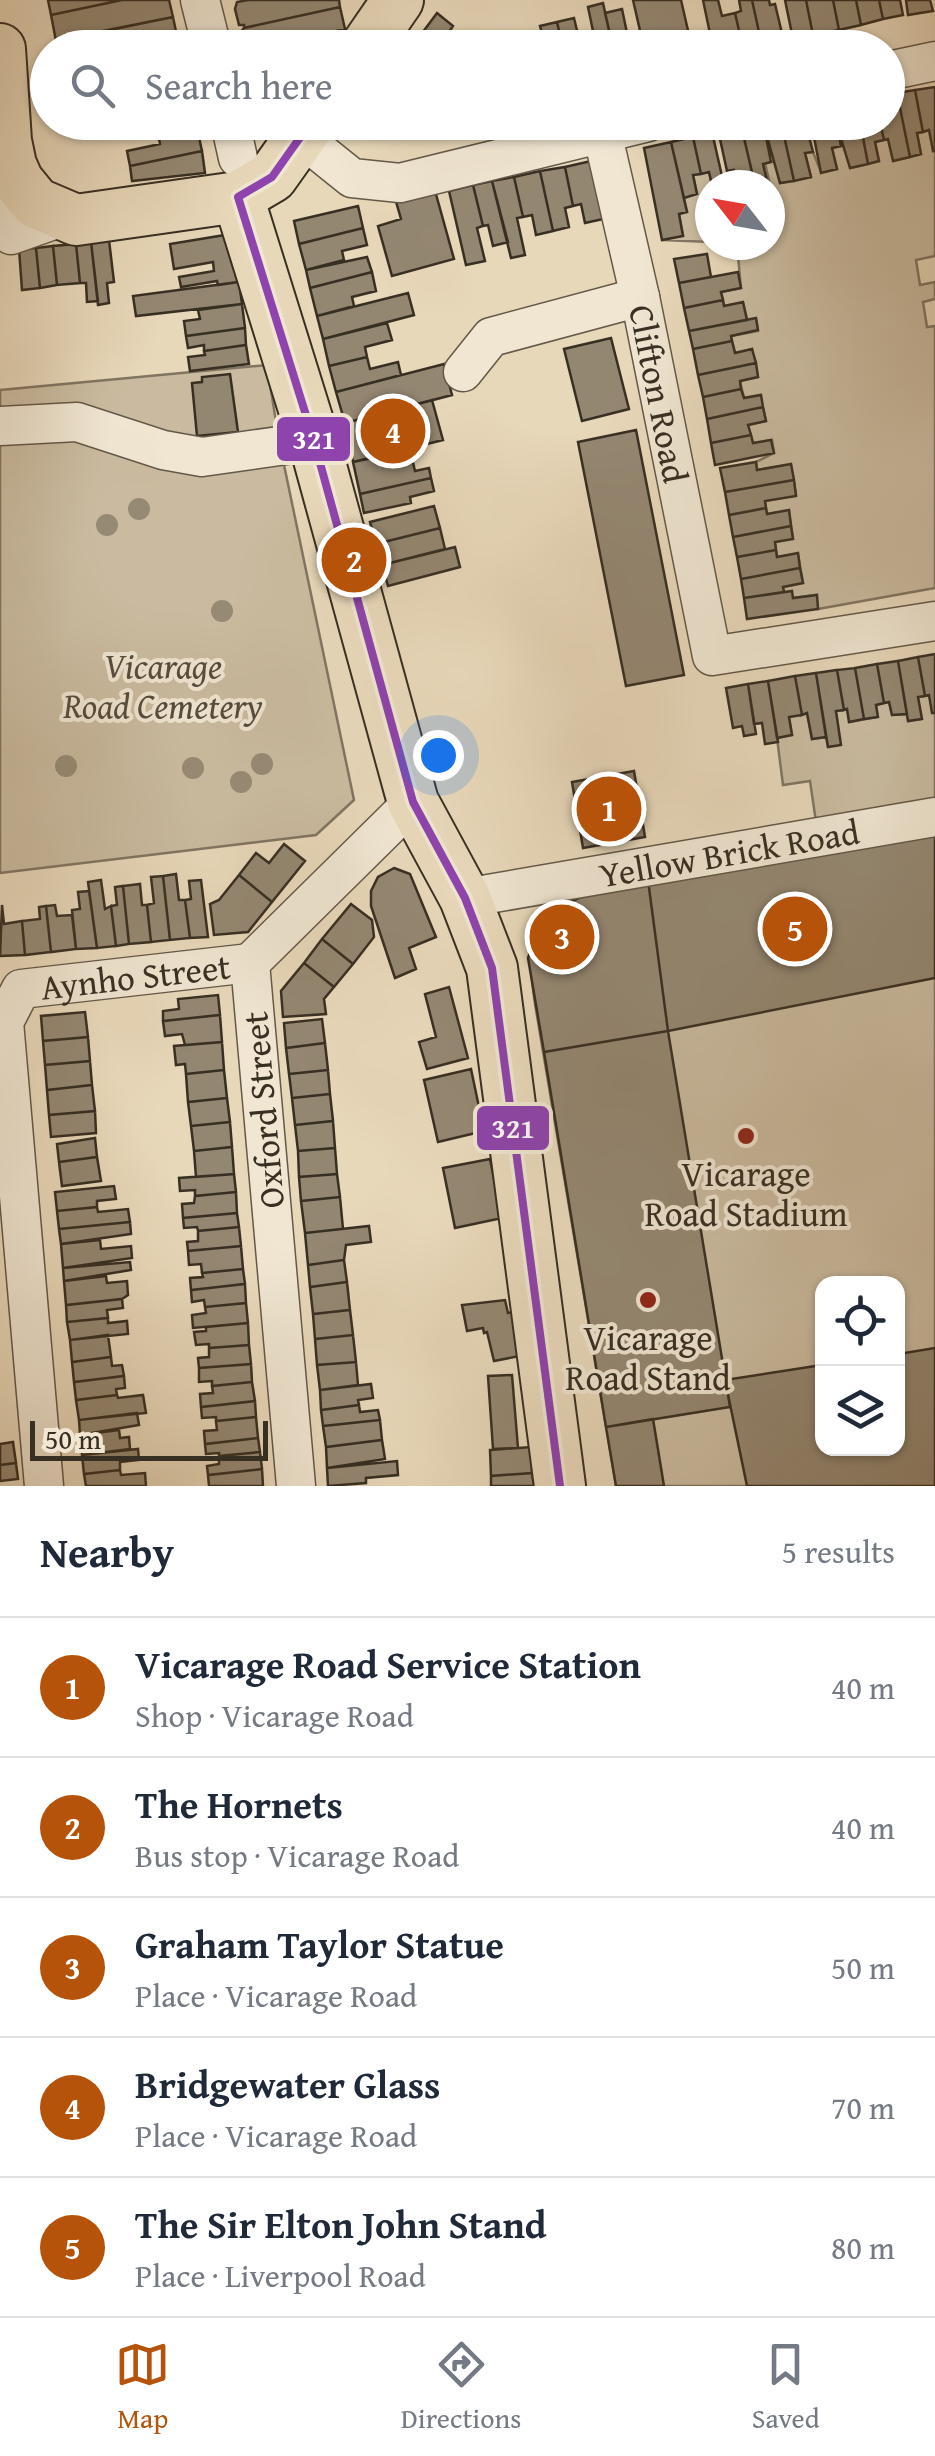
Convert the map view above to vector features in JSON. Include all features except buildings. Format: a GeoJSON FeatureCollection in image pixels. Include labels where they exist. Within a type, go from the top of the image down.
{"type":"FeatureCollection","features":[{"type":"Feature","properties":{"kind":"main road"},"geometry":{"type":"LineString","coordinates":[[377,30],[398,0]]}},
{"type":"Feature","properties":{"kind":"main road"},"geometry":{"type":"LineString","coordinates":[[0,49],[6,197],[36,203],[62,217],[76,220],[236,159],[272,176],[299,140]]}},
{"type":"Feature","properties":{"kind":"main road"},"geometry":{"type":"LineString","coordinates":[[236,159],[413,802],[465,898],[492,968],[560,1486]]}},
{"type":"Feature","properties":{"kind":"street"},"geometry":{"type":"LineString","coordinates":[[200,0],[208,30]]}},
{"type":"Feature","properties":{"kind":"street"},"geometry":{"type":"LineString","coordinates":[[905,67],[935,61]]}},
{"type":"Feature","properties":{"kind":"street"},"geometry":{"type":"LineString","coordinates":[[316,140],[352,178],[400,182],[570,140]]}},
{"type":"Feature","properties":{"kind":"street","name":"Clifton Road"},"geometry":{"type":"LineString","coordinates":[[604,140],[640,297],[712,656],[935,621]]}},
{"type":"Feature","properties":{"kind":"street"},"geometry":{"type":"LineString","coordinates":[[464,372],[491,336],[640,297]]}},
{"type":"Feature","properties":{"kind":"street"},"geometry":{"type":"LineString","coordinates":[[0,426],[77,422],[163,450],[202,457],[314,441]]}},
{"type":"Feature","properties":{"kind":"street","name":"Oxford Street"},"geometry":{"type":"LineString","coordinates":[[296,1486],[250,964],[413,802]]}},
{"type":"Feature","properties":{"kind":"street","name":"Yellow Brick Road"},"geometry":{"type":"LineString","coordinates":[[465,898],[935,817]]}},
{"type":"Feature","properties":{"kind":"street","name":"Aynho Street"},"geometry":{"type":"LineString","coordinates":[[44,1486],[4,1022],[21,989],[250,964]]}},
{"type":"Feature","properties":{"kind":"green space"},"geometry":{"type":"Polygon","coordinates":[[[929,130],[935,150],[935,256],[916,260],[920,285],[935,282],[935,299],[923,302],[927,327],[935,326],[935,588],[818,609],[816,595],[793,598],[784,592],[783,587],[803,583],[798,554],[777,557],[775,542],[793,538],[789,511],[767,514],[765,501],[796,495],[791,465],[757,470],[756,462],[774,453],[772,440],[753,443],[748,425],[766,421],[760,395],[744,398],[740,381],[758,377],[752,349],[735,353],[731,336],[758,331],[756,319],[747,320],[743,303],[724,306],[721,292],[741,288],[738,260],[785,260],[785,182],[811,177],[805,153],[813,152],[821,172],[837,169],[832,148],[845,145],[851,168],[879,161],[875,142],[884,140],[888,140],[894,161],[921,154],[917,133],[929,130]]]}},
{"type":"Feature","properties":{"kind":"green space"},"geometry":{"type":"Polygon","coordinates":[[[775,161],[777,170],[767,170],[765,163],[775,161]]]}},
{"type":"Feature","properties":{"kind":"green space"},"geometry":{"type":"Polygon","coordinates":[[[695,195],[695,241],[662,240],[683,235],[679,214],[687,211],[684,198],[695,195]]]}},
{"type":"Feature","properties":{"kind":"green space","name":"Vicarage Road Cemetery"},"geometry":{"type":"Polygon","coordinates":[[[267,365],[279,441],[354,800],[316,835],[0,873],[0,390],[267,365]]]}},
{"type":"Feature","properties":{"kind":"green space"},"geometry":{"type":"Polygon","coordinates":[[[929,695],[935,713],[935,801],[816,822],[810,781],[783,785],[777,738],[792,735],[789,717],[807,713],[812,739],[826,737],[828,747],[836,711],[847,709],[850,722],[877,717],[876,705],[889,702],[892,715],[907,714],[909,721],[921,719],[918,697],[929,695]]]}},
{"type":"Feature","properties":{"kind":"green space","name":"Vicarage Road Stadium"},"geometry":{"type":"Polygon","coordinates":[[[935,836],[935,1486],[616,1486],[531,967],[541,927],[564,906],[583,896],[935,836]]]}},
{"type":"Feature","properties":{"kind":"transit line","name":"321"},"geometry":{"type":"LineString","coordinates":[[298,140],[272,177],[238,197],[314,441],[413,802],[465,898],[492,968],[560,1486]]}},
{"type":"Feature","properties":{"kind":"place","name":"Bridgewater Glass"},"geometry":{"type":"Point","coordinates":[393,431]}},
{"type":"Feature","properties":{"kind":"place","name":"The Hornets"},"geometry":{"type":"Point","coordinates":[354,560]}},
{"type":"Feature","properties":{"kind":"place","name":"Vicarage Road Service Station"},"geometry":{"type":"Point","coordinates":[609,809]}},
{"type":"Feature","properties":{"kind":"place","name":"The Sir Elton John Stand"},"geometry":{"type":"Point","coordinates":[795,929]}},
{"type":"Feature","properties":{"kind":"place","name":"Graham Taylor Statue"},"geometry":{"type":"Point","coordinates":[562,937]}},
{"type":"Feature","properties":{"kind":"place","name":"Vicarage Road Stadium"},"geometry":{"type":"Point","coordinates":[746,1136]}},
{"type":"Feature","properties":{"kind":"place","name":"Vicarage Road Stand"},"geometry":{"type":"Point","coordinates":[648,1300]}}]}
